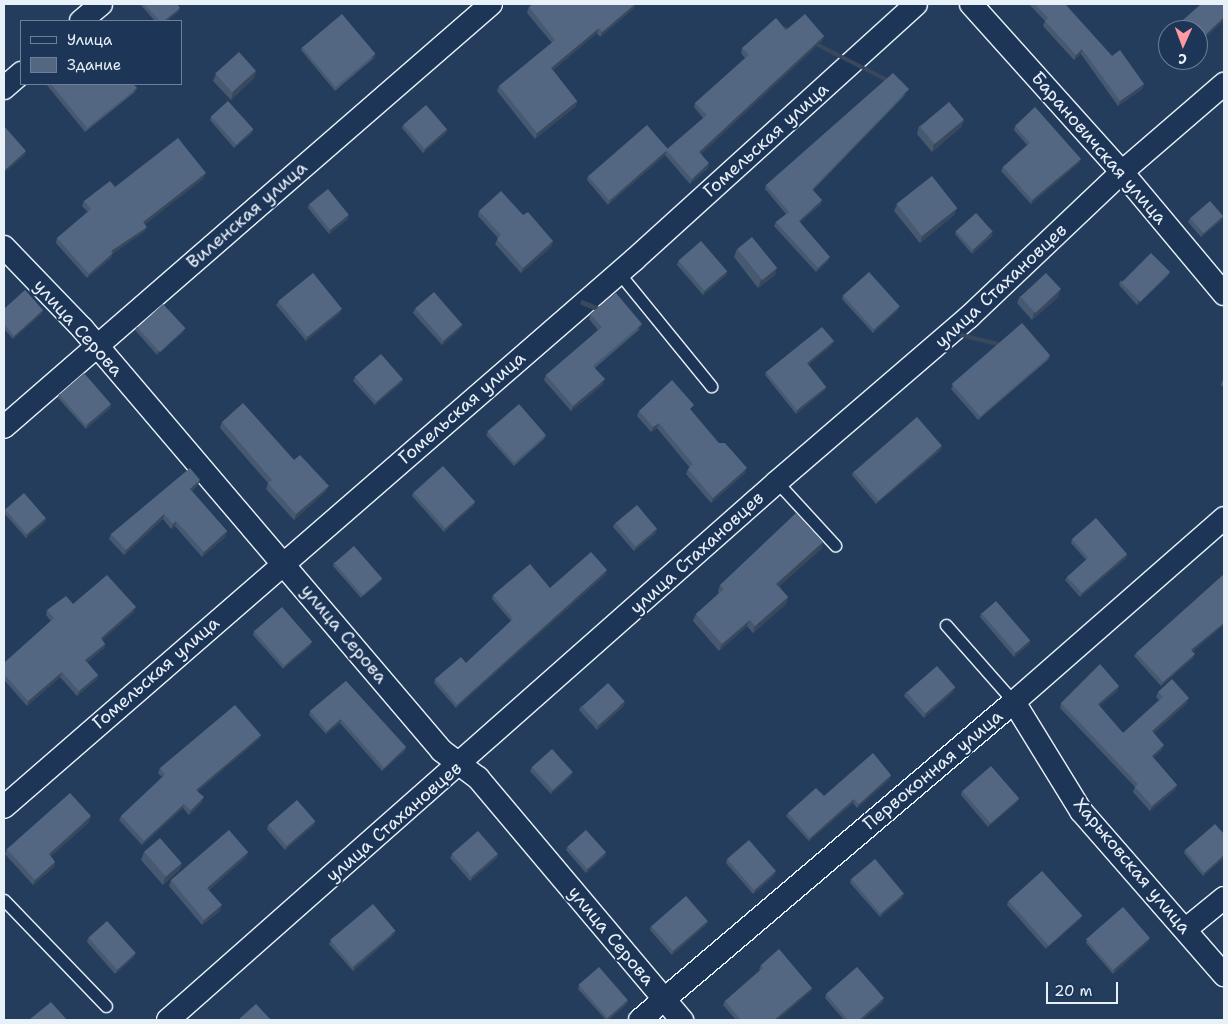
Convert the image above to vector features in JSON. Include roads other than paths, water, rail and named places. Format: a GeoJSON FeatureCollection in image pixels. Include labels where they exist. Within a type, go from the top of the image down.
{"type":"FeatureCollection","features":[{"type":"Feature","properties":{"kind":"street"},"geometry":{"type":"LineString","coordinates":[[82,20],[101,4]]}},
{"type":"Feature","properties":{"kind":"street","name":"Виленская улица"},"geometry":{"type":"LineString","coordinates":[[4,427],[491,4]]}},
{"type":"Feature","properties":{"kind":"street","name":"Гомельская улица"},"geometry":{"type":"LineString","coordinates":[[4,806],[284,561],[619,273],[916,4]]}},
{"type":"Feature","properties":{"kind":"street","name":"Барановичская улица"},"geometry":{"type":"LineString","coordinates":[[971,4],[1122,172],[1224,294]]}},
{"type":"Feature","properties":{"kind":"street"},"geometry":{"type":"LineString","coordinates":[[4,88],[20,74]]}},
{"type":"Feature","properties":{"kind":"street","name":"улица Стахановцев"},"geometry":{"type":"LineString","coordinates":[[168,1020],[460,765],[777,482],[970,317],[1122,172],[1224,84]]}},
{"type":"Feature","properties":{"kind":"street","name":"улица Серова"},"geometry":{"type":"LineString","coordinates":[[4,247],[82,328],[96,348],[284,561],[442,751],[478,778],[682,1020]]}},
{"type":"Feature","properties":{"kind":"street","name":"Первоконная улица"},"geometry":{"type":"LineString","coordinates":[[640,1020],[1014,702],[1224,518]]}},
{"type":"Feature","properties":{"kind":"street","name":"Харьковская улица"},"geometry":{"type":"LineString","coordinates":[[1014,702],[1081,811],[1186,929],[1224,975]]}},
{"type":"Feature","properties":{"kind":"street"},"geometry":{"type":"LineString","coordinates":[[1186,929],[1224,898]]}},
{"type":"Feature","properties":{"kind":"lane"},"geometry":{"type":"LineString","coordinates":[[619,273],[711,386]]}},
{"type":"Feature","properties":{"kind":"lane"},"geometry":{"type":"LineString","coordinates":[[777,482],[835,545]]}},
{"type":"Feature","properties":{"kind":"lane"},"geometry":{"type":"LineString","coordinates":[[946,625],[1014,702]]}},
{"type":"Feature","properties":{"kind":"lane"},"geometry":{"type":"LineString","coordinates":[[4,900],[106,1006]]}}]}
